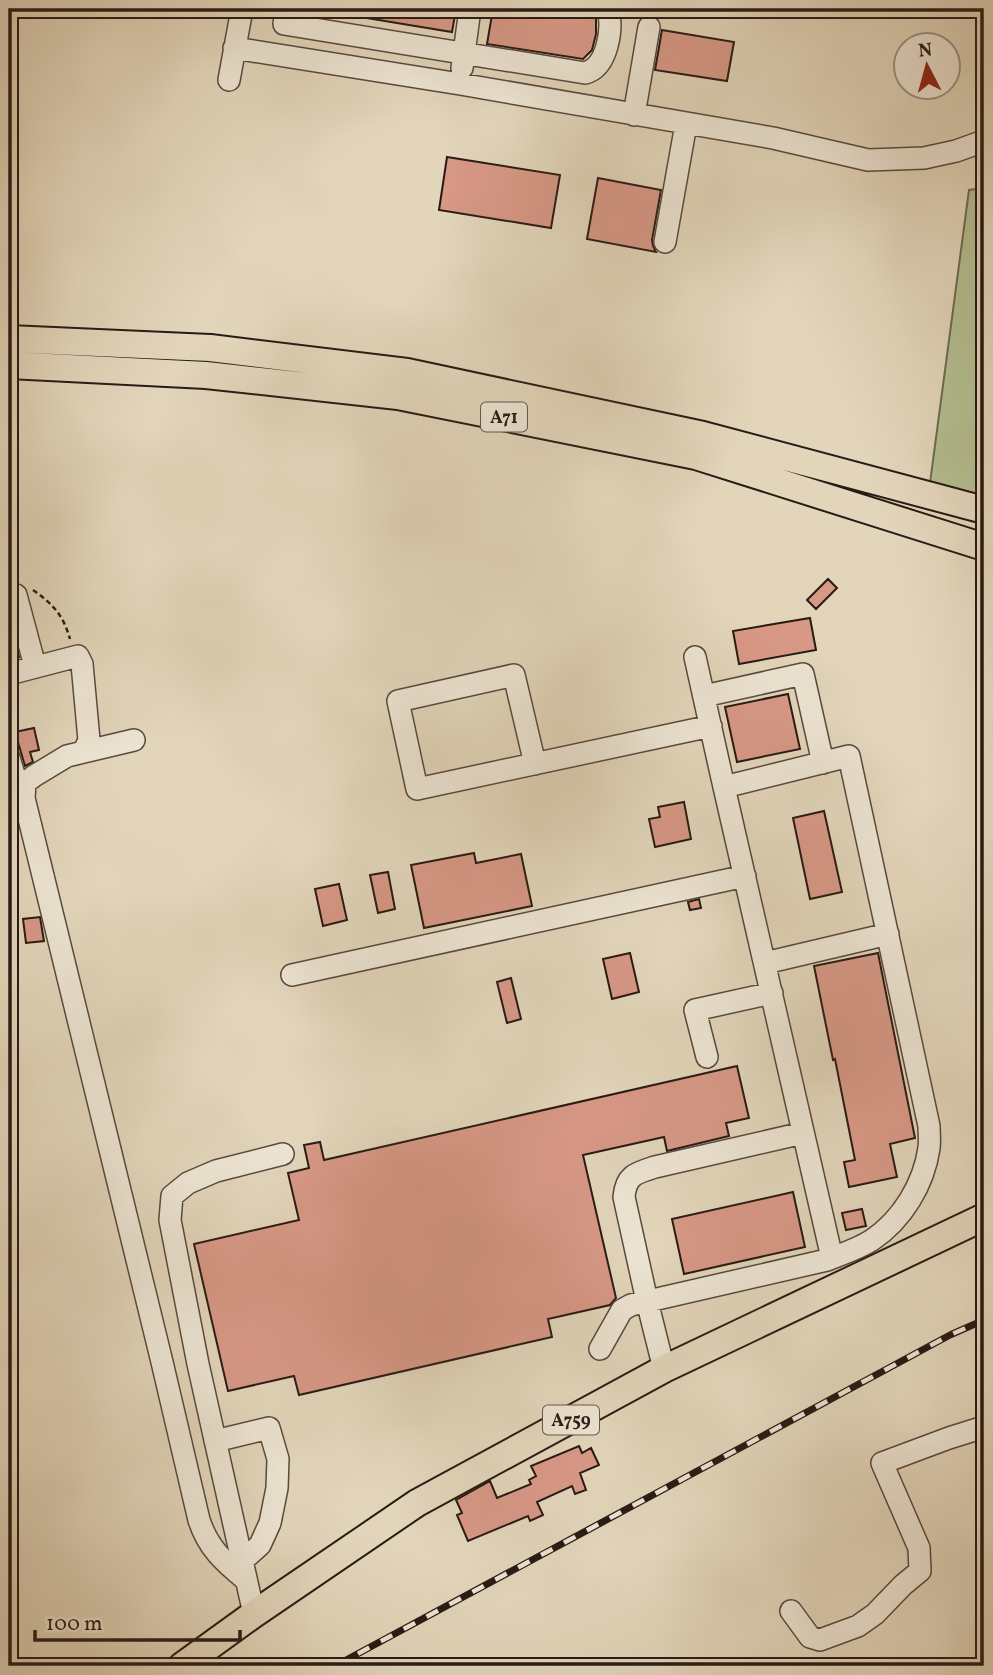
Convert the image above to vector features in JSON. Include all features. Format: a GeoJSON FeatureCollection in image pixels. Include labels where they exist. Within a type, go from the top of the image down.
{"type":"FeatureCollection","features":[{"type":"Feature","properties":{"kind":"main road","name":"A71"},"geometry":{"type":"LineString","coordinates":[[9,339],[210,348],[407,372],[703,435],[984,510]]}},
{"type":"Feature","properties":{"kind":"main road","name":"A71"},"geometry":{"type":"LineString","coordinates":[[9,365],[206,375],[398,396],[696,456],[984,547]]}},
{"type":"Feature","properties":{"kind":"main road","name":"A759"},"geometry":{"type":"LineString","coordinates":[[182,1666],[418,1503],[664,1369],[984,1217]]}},
{"type":"Feature","properties":{"kind":"street"},"geometry":{"type":"LineString","coordinates":[[229,80],[242,9]]}},
{"type":"Feature","properties":{"kind":"street"},"geometry":{"type":"LineString","coordinates":[[286,9],[284,24],[585,74],[601,62],[609,34],[608,9]]}},
{"type":"Feature","properties":{"kind":"street"},"geometry":{"type":"LineString","coordinates":[[460,84],[470,9]]}},
{"type":"Feature","properties":{"kind":"street"},"geometry":{"type":"LineString","coordinates":[[634,115],[649,27]]}},
{"type":"Feature","properties":{"kind":"street"},"geometry":{"type":"LineString","coordinates":[[234,48],[773,138],[868,160],[925,158],[984,141]]}},
{"type":"Feature","properties":{"kind":"street"},"geometry":{"type":"LineString","coordinates":[[665,242],[686,124]]}},
{"type":"Feature","properties":{"kind":"street"},"geometry":{"type":"LineString","coordinates":[[22,591],[35,666]]}},
{"type":"Feature","properties":{"kind":"street"},"geometry":{"type":"LineString","coordinates":[[9,674],[78,656],[82,664],[89,740],[85,751]]}},
{"type":"Feature","properties":{"kind":"street"},"geometry":{"type":"LineString","coordinates":[[695,657],[832,1258]]}},
{"type":"Feature","properties":{"kind":"street"},"geometry":{"type":"LineString","coordinates":[[704,696],[803,674],[823,762]]}},
{"type":"Feature","properties":{"kind":"street"},"geometry":{"type":"LineString","coordinates":[[535,764],[514,675],[398,701],[417,789],[535,764],[711,726]]}},
{"type":"Feature","properties":{"kind":"street"},"geometry":{"type":"LineString","coordinates":[[20,780],[66,756],[134,740]]}},
{"type":"Feature","properties":{"kind":"street"},"geometry":{"type":"LineString","coordinates":[[600,1349],[622,1310],[631,1305],[832,1258],[871,1241],[890,1226],[911,1199],[924,1170],[930,1147],[929,1126],[849,756],[724,787]]}},
{"type":"Feature","properties":{"kind":"street"},"geometry":{"type":"LineString","coordinates":[[9,758],[20,780],[25,783],[24,798],[199,1520],[214,1551],[244,1570]]}},
{"type":"Feature","properties":{"kind":"street"},"geometry":{"type":"LineString","coordinates":[[292,975],[745,876]]}},
{"type":"Feature","properties":{"kind":"street"},"geometry":{"type":"LineString","coordinates":[[765,963],[888,934]]}},
{"type":"Feature","properties":{"kind":"street"},"geometry":{"type":"LineString","coordinates":[[707,1057],[695,1010],[772,993]]}},
{"type":"Feature","properties":{"kind":"street"},"geometry":{"type":"LineString","coordinates":[[664,1369],[624,1197],[625,1186],[640,1172],[655,1167],[803,1133]]}},
{"type":"Feature","properties":{"kind":"street"},"geometry":{"type":"LineString","coordinates":[[254,1614],[198,1364],[170,1220],[172,1196],[188,1183],[216,1171],[284,1154]]}},
{"type":"Feature","properties":{"kind":"street"},"geometry":{"type":"LineString","coordinates":[[791,1611],[810,1637],[820,1640],[858,1626],[876,1614],[919,1571],[919,1548],[882,1463],[984,1427]]}},
{"type":"Feature","properties":{"kind":"street"},"geometry":{"type":"LineString","coordinates":[[215,1441],[269,1428],[278,1459],[277,1488],[270,1523],[244,1570]]}},
{"type":"Feature","properties":{"kind":"path"},"geometry":{"type":"LineString","coordinates":[[9,18],[10,9]]}},
{"type":"Feature","properties":{"kind":"path"},"geometry":{"type":"LineString","coordinates":[[22,591],[36,591],[56,609],[65,623],[72,657]]}},
{"type":"Feature","properties":{"kind":"green space"},"geometry":{"type":"Polygon","coordinates":[[[984,188],[984,496],[930,483],[969,190],[984,188]]]}},
{"type":"Feature","properties":{"kind":"building"},"geometry":{"type":"Polygon","coordinates":[[[349,9],[456,9],[452,32],[348,15],[349,9]]]}},
{"type":"Feature","properties":{"kind":"building"},"geometry":{"type":"Polygon","coordinates":[[[493,9],[550,9],[596,16],[596,34],[592,50],[583,59],[487,44],[493,9]]]}},
{"type":"Feature","properties":{"kind":"building"},"geometry":{"type":"Polygon","coordinates":[[[662,30],[734,42],[727,81],[655,70],[662,30]]]}},
{"type":"Feature","properties":{"kind":"building"},"geometry":{"type":"Polygon","coordinates":[[[447,157],[560,175],[551,228],[439,210],[447,157]]]}},
{"type":"Feature","properties":{"kind":"building"},"geometry":{"type":"Polygon","coordinates":[[[598,178],[661,190],[652,240],[656,252],[587,239],[598,178]]]}},
{"type":"Feature","properties":{"kind":"building"},"geometry":{"type":"Polygon","coordinates":[[[828,579],[837,588],[816,609],[807,600],[828,579]]]}},
{"type":"Feature","properties":{"kind":"building"},"geometry":{"type":"Polygon","coordinates":[[[810,618],[816,650],[739,664],[733,631],[810,618]]]}},
{"type":"Feature","properties":{"kind":"building"},"geometry":{"type":"Polygon","coordinates":[[[11,625],[19,657],[9,660],[9,626],[11,625]]]}},
{"type":"Feature","properties":{"kind":"building"},"geometry":{"type":"Polygon","coordinates":[[[788,694],[800,749],[737,762],[725,707],[788,694]]]}},
{"type":"Feature","properties":{"kind":"building"},"geometry":{"type":"Polygon","coordinates":[[[34,728],[39,750],[30,752],[33,762],[25,766],[15,732],[34,728]]]}},
{"type":"Feature","properties":{"kind":"building"},"geometry":{"type":"Polygon","coordinates":[[[684,802],[691,839],[655,847],[649,819],[660,817],[658,807],[684,802]]]}},
{"type":"Feature","properties":{"kind":"building"},"geometry":{"type":"Polygon","coordinates":[[[824,811],[842,892],[810,899],[793,818],[824,811]]]}},
{"type":"Feature","properties":{"kind":"building"},"geometry":{"type":"Polygon","coordinates":[[[474,853],[476,863],[521,854],[532,906],[424,928],[411,865],[474,853]]]}},
{"type":"Feature","properties":{"kind":"building"},"geometry":{"type":"Polygon","coordinates":[[[388,872],[395,909],[378,913],[370,875],[388,872]]]}},
{"type":"Feature","properties":{"kind":"building"},"geometry":{"type":"Polygon","coordinates":[[[339,884],[347,920],[323,926],[315,889],[339,884]]]}},
{"type":"Feature","properties":{"kind":"building"},"geometry":{"type":"Polygon","coordinates":[[[699,899],[701,908],[690,910],[688,902],[699,899]]]}},
{"type":"Feature","properties":{"kind":"building"},"geometry":{"type":"Polygon","coordinates":[[[40,917],[44,941],[26,943],[23,919],[40,917]]]}},
{"type":"Feature","properties":{"kind":"building"},"geometry":{"type":"Polygon","coordinates":[[[630,953],[639,992],[612,999],[603,959],[630,953]]]}},
{"type":"Feature","properties":{"kind":"building"},"geometry":{"type":"Polygon","coordinates":[[[878,953],[915,1138],[890,1144],[897,1177],[849,1187],[844,1162],[855,1160],[814,966],[878,953]]]}},
{"type":"Feature","properties":{"kind":"building"},"geometry":{"type":"Polygon","coordinates":[[[511,978],[521,1019],[507,1023],[497,982],[511,978]]]}},
{"type":"Feature","properties":{"kind":"building"},"geometry":{"type":"Polygon","coordinates":[[[737,1066],[749,1118],[726,1123],[729,1136],[667,1151],[664,1137],[583,1155],[616,1298],[610,1305],[548,1319],[552,1337],[299,1395],[294,1376],[228,1391],[194,1244],[299,1220],[288,1173],[309,1168],[304,1145],[320,1142],[324,1160],[737,1066]]]}},
{"type":"Feature","properties":{"kind":"building"},"geometry":{"type":"Polygon","coordinates":[[[793,1192],[805,1247],[684,1274],[672,1219],[793,1192]]]}},
{"type":"Feature","properties":{"kind":"building"},"geometry":{"type":"Polygon","coordinates":[[[862,1209],[866,1226],[846,1230],[842,1213],[862,1209]]]}},
{"type":"Feature","properties":{"kind":"building"},"geometry":{"type":"Polygon","coordinates":[[[579,1446],[582,1453],[591,1448],[599,1465],[580,1473],[586,1490],[575,1494],[572,1486],[537,1502],[543,1515],[530,1521],[528,1516],[468,1541],[457,1515],[462,1513],[456,1500],[490,1481],[497,1498],[531,1484],[529,1480],[536,1476],[531,1466],[579,1446]]]}},
{"type":"Feature","properties":{"kind":"railway"},"geometry":{"type":"LineString","coordinates":[[335,1666],[950,1335],[984,1320]]}}]}
